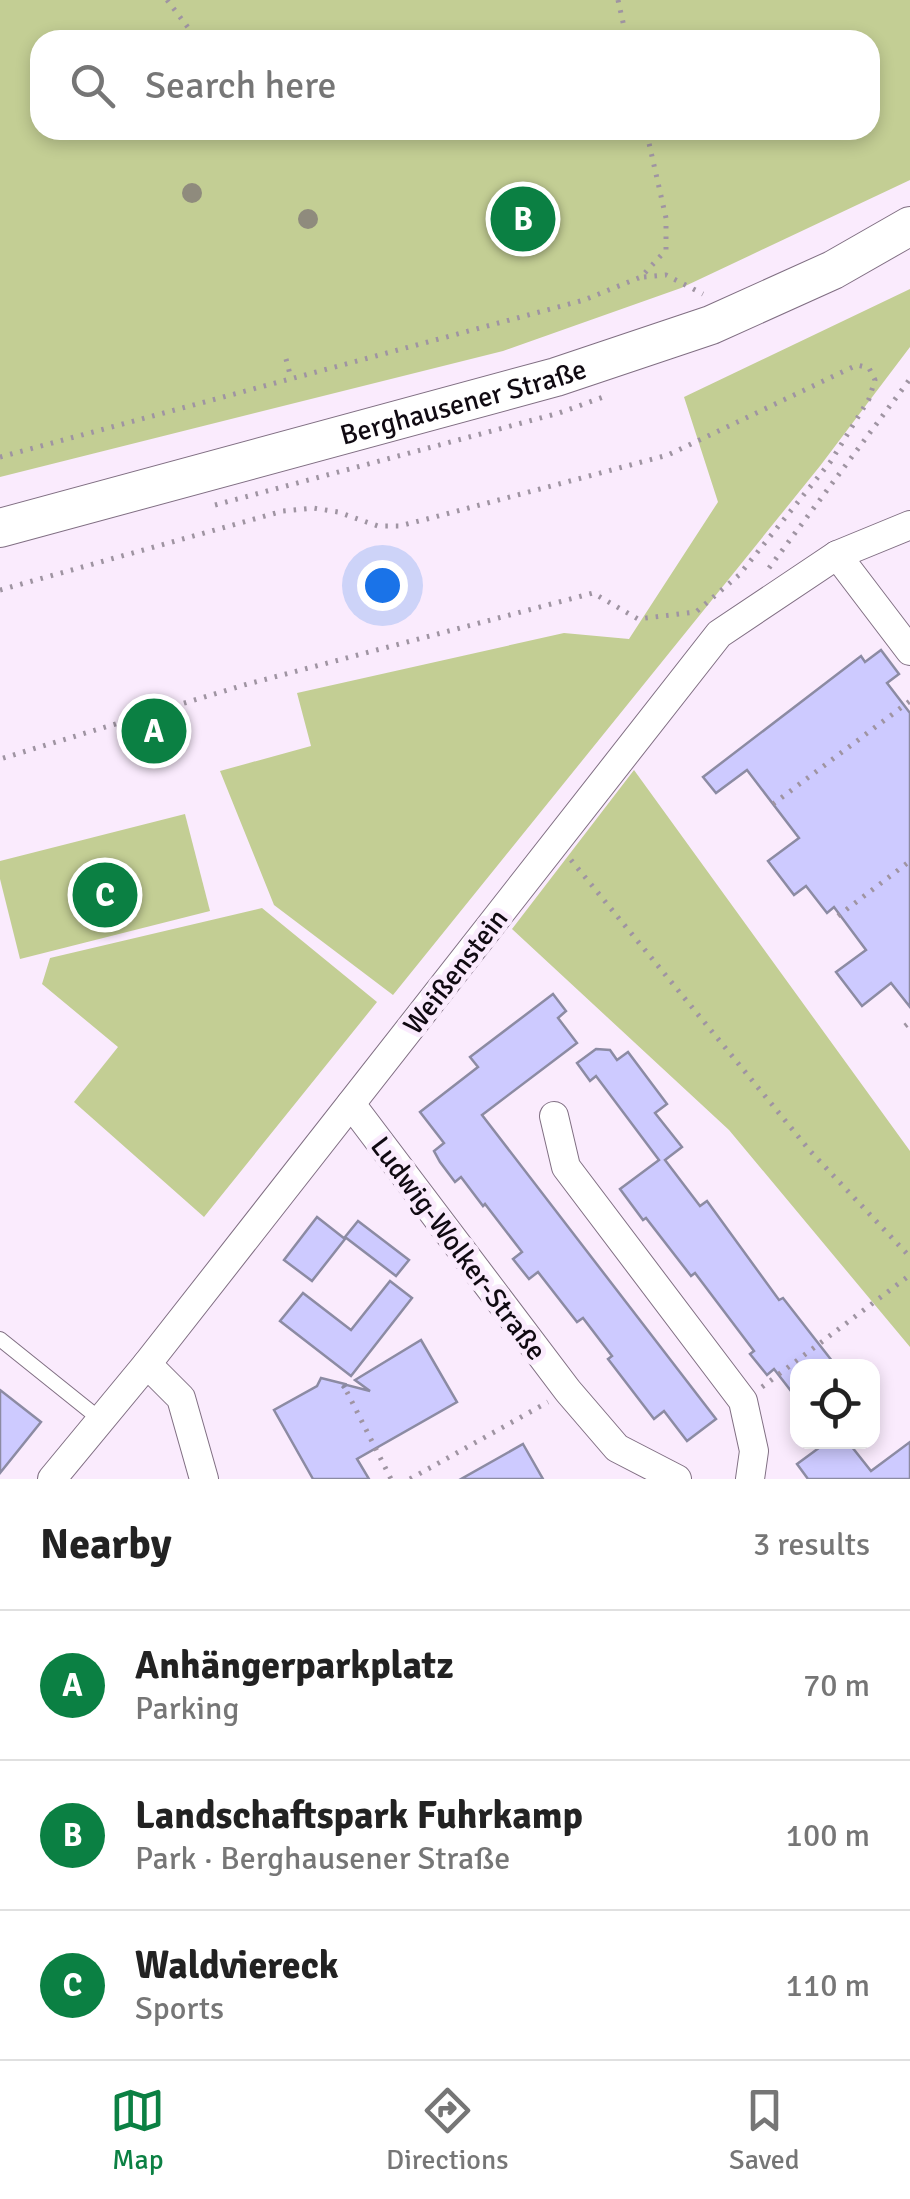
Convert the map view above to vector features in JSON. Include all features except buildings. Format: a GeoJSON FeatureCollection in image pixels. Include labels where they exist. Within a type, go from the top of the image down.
{"type":"FeatureCollection","features":[{"type":"Feature","properties":{"kind":"main road","name":"Berghausener Straße"},"geometry":{"type":"LineString","coordinates":[[0,528],[556,377],[711,324],[833,270],[910,226]]}},
{"type":"Feature","properties":{"kind":"street","name":"Weißenstein"},"geometry":{"type":"LineString","coordinates":[[52,1479],[147,1364],[719,634],[837,555],[910,525]]}},
{"type":"Feature","properties":{"kind":"street"},"geometry":{"type":"LineString","coordinates":[[837,555],[910,651]]}},
{"type":"Feature","properties":{"kind":"street","name":"Ludwig-Wolker-Straße"},"geometry":{"type":"LineString","coordinates":[[350,1104],[568,1391],[618,1448],[677,1479]]}},
{"type":"Feature","properties":{"kind":"street"},"geometry":{"type":"LineString","coordinates":[[554,1116],[566,1168],[743,1401],[754,1451],[750,1479]]}},
{"type":"Feature","properties":{"kind":"street"},"geometry":{"type":"LineString","coordinates":[[147,1364],[181,1398],[204,1479]]}},
{"type":"Feature","properties":{"kind":"lane"},"geometry":{"type":"LineString","coordinates":[[0,1339],[100,1420]]}},
{"type":"Feature","properties":{"kind":"path"},"geometry":{"type":"LineString","coordinates":[[167,0],[190,30]]}},
{"type":"Feature","properties":{"kind":"path"},"geometry":{"type":"LineString","coordinates":[[618,0],[624,30]]}},
{"type":"Feature","properties":{"kind":"path"},"geometry":{"type":"LineString","coordinates":[[641,277],[666,250],[666,218],[648,140]]}},
{"type":"Feature","properties":{"kind":"path"},"geometry":{"type":"LineString","coordinates":[[0,457],[584,300],[641,277],[666,276],[706,296]]}},
{"type":"Feature","properties":{"kind":"path"},"geometry":{"type":"LineString","coordinates":[[286,359],[291,378]]}},
{"type":"Feature","properties":{"kind":"path"},"geometry":{"type":"LineString","coordinates":[[0,590],[283,511],[313,508],[378,526],[427,520],[668,455],[857,365],[870,368],[874,380],[870,399],[831,461],[739,576],[696,612],[638,619],[593,593],[244,685],[0,759]]}},
{"type":"Feature","properties":{"kind":"path"},"geometry":{"type":"LineString","coordinates":[[767,570],[910,379]]}},
{"type":"Feature","properties":{"kind":"path"},"geometry":{"type":"LineString","coordinates":[[773,804],[910,701]]}},
{"type":"Feature","properties":{"kind":"path"},"geometry":{"type":"LineString","coordinates":[[556,842],[812,1152],[910,1258]]}},
{"type":"Feature","properties":{"kind":"path"},"geometry":{"type":"LineString","coordinates":[[838,916],[910,861]]}},
{"type":"Feature","properties":{"kind":"path"},"geometry":{"type":"LineString","coordinates":[[743,1401],[910,1274]]}},
{"type":"Feature","properties":{"kind":"path"},"geometry":{"type":"LineString","coordinates":[[410,1479],[568,1391]]}},
{"type":"Feature","properties":{"kind":"path"},"geometry":{"type":"LineString","coordinates":[[347,1392],[392,1479]]}},
{"type":"Feature","properties":{"kind":"green space"},"geometry":{"type":"Polygon","coordinates":[[[0,0],[910,0],[910,180],[681,288],[503,351],[0,477],[0,0]]]}},
{"type":"Feature","properties":{"kind":"green space"},"geometry":{"type":"Polygon","coordinates":[[[910,289],[910,347],[820,466],[393,995],[274,905],[220,771],[311,746],[297,693],[564,633],[629,639],[718,502],[684,397],[910,289]]]}},
{"type":"Feature","properties":{"kind":"green space"},"geometry":{"type":"Polygon","coordinates":[[[634,770],[910,1151],[910,1347],[729,1130],[512,929],[634,770]]]}},
{"type":"Feature","properties":{"kind":"green space"},"geometry":{"type":"Polygon","coordinates":[[[185,814],[210,911],[20,959],[0,879],[0,861],[185,814]]]}},
{"type":"Feature","properties":{"kind":"green space"},"geometry":{"type":"Polygon","coordinates":[[[262,908],[377,1002],[204,1217],[74,1102],[118,1047],[42,984],[50,958],[262,908]]]}},
{"type":"Feature","properties":{"kind":"place","name":"Landschaftspark Fuhrkamp"},"geometry":{"type":"Point","coordinates":[523,219]}},
{"type":"Feature","properties":{"kind":"place","name":"Anhängerparkplatz"},"geometry":{"type":"Point","coordinates":[154,731]}},
{"type":"Feature","properties":{"kind":"place","name":"Waldviereck"},"geometry":{"type":"Point","coordinates":[105,895]}}]}
